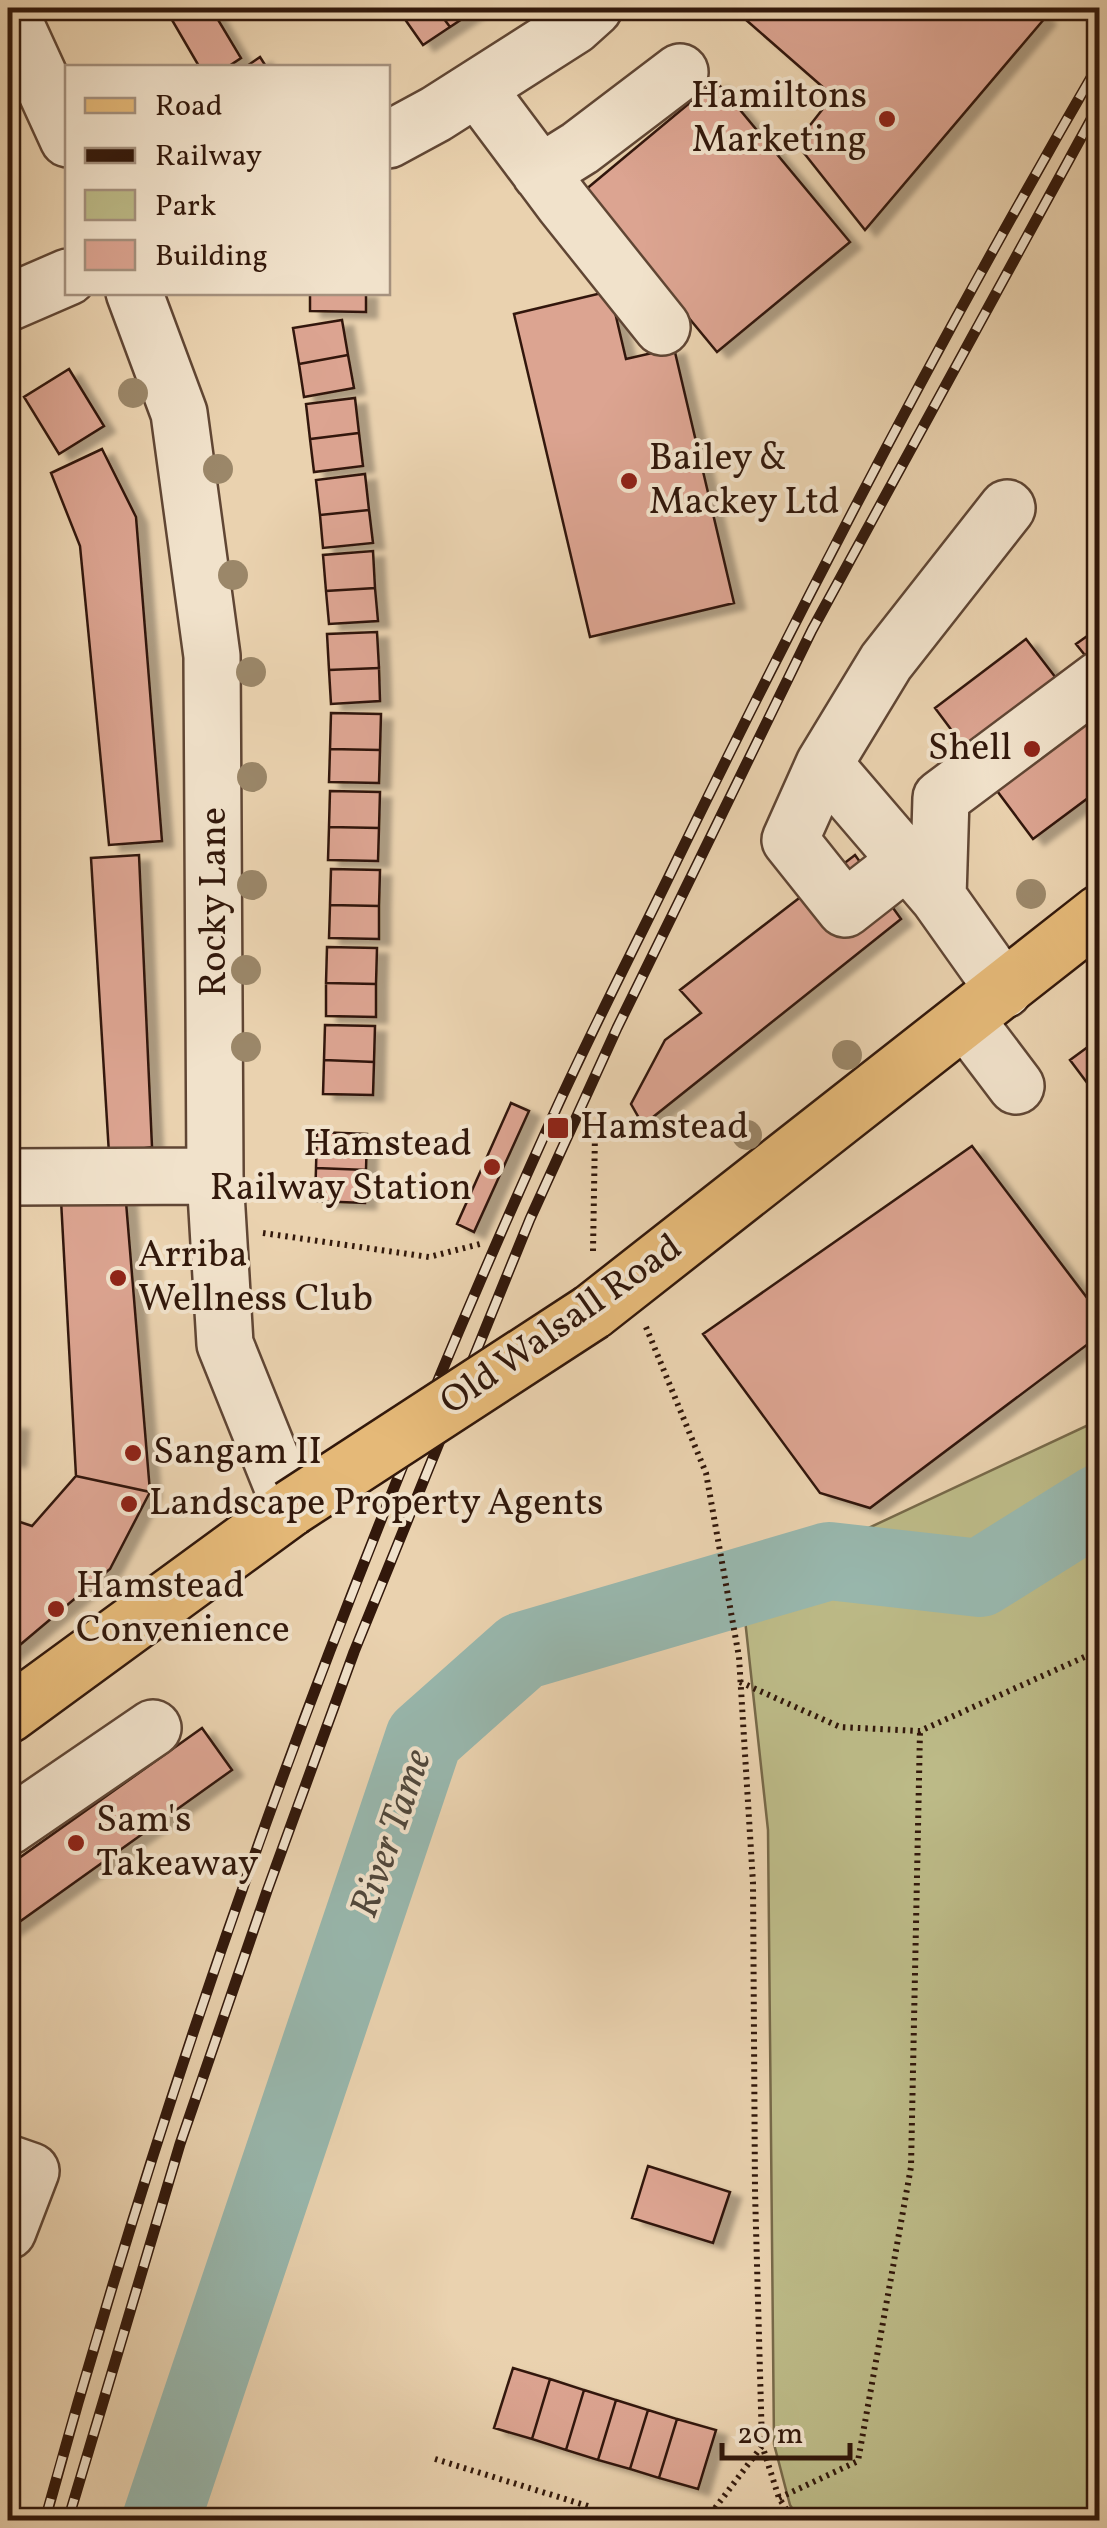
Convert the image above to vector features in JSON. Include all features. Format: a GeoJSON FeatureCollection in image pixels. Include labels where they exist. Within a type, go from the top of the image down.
{"type":"FeatureCollection","features":[{"type":"Feature","properties":{"kind":"main road","name":"Old Walsall Road"},"geometry":{"type":"LineString","coordinates":[[8,1715],[291,1508],[610,1298],[1100,913]]}},
{"type":"Feature","properties":{"kind":"street"},"geometry":{"type":"LineString","coordinates":[[8,8],[65,132]]}},
{"type":"Feature","properties":{"kind":"street"},"geometry":{"type":"LineString","coordinates":[[390,139],[574,26],[594,8]]}},
{"type":"Feature","properties":{"kind":"street"},"geometry":{"type":"LineString","coordinates":[[540,172],[580,148],[680,72]]}},
{"type":"Feature","properties":{"kind":"street"},"geometry":{"type":"LineString","coordinates":[[477,88],[662,327]]}},
{"type":"Feature","properties":{"kind":"street"},"geometry":{"type":"LineString","coordinates":[[8,302],[65,278]]}},
{"type":"Feature","properties":{"kind":"street","name":"Rocky Lane"},"geometry":{"type":"LineString","coordinates":[[135,295],[179,413],[212,656],[215,1176],[225,1344],[291,1508]]}},
{"type":"Feature","properties":{"kind":"street"},"geometry":{"type":"LineString","coordinates":[[921,880],[845,909],[790,840],[824,764],[886,662],[1007,508]]}},
{"type":"Feature","properties":{"kind":"street"},"geometry":{"type":"LineString","coordinates":[[921,880],[941,798],[1100,678]]}},
{"type":"Feature","properties":{"kind":"street"},"geometry":{"type":"LineString","coordinates":[[824,764],[921,880],[985,1005],[1016,1086]]}},
{"type":"Feature","properties":{"kind":"street"},"geometry":{"type":"LineString","coordinates":[[8,1177],[215,1176]]}},
{"type":"Feature","properties":{"kind":"street"},"geometry":{"type":"LineString","coordinates":[[8,1827],[152,1728]]}},
{"type":"Feature","properties":{"kind":"street"},"geometry":{"type":"LineString","coordinates":[[8,2163],[31,2171],[8,2231]]}},
{"type":"Feature","properties":{"kind":"path"},"geometry":{"type":"LineString","coordinates":[[595,1133],[610,1298],[706,1473],[738,1658],[753,1883],[762,2444],[779,2498],[791,2518],[774,2520]]}},
{"type":"Feature","properties":{"kind":"path"},"geometry":{"type":"LineString","coordinates":[[217,1236],[273,1232],[429,1256],[480,1244]]}},
{"type":"Feature","properties":{"kind":"path"},"geometry":{"type":"LineString","coordinates":[[740,1682],[840,1727],[920,1731],[1100,1650]]}},
{"type":"Feature","properties":{"kind":"path"},"geometry":{"type":"LineString","coordinates":[[779,2498],[858,2461],[912,2167],[920,1731]]}},
{"type":"Feature","properties":{"kind":"path"},"geometry":{"type":"LineString","coordinates":[[706,2520],[762,2444]]}},
{"type":"Feature","properties":{"kind":"path"},"geometry":{"type":"LineString","coordinates":[[435,2459],[588,2506],[594,2520]]}},
{"type":"Feature","properties":{"kind":"green space"},"geometry":{"type":"Polygon","coordinates":[[[1099,1420],[1099,2520],[800,2520],[790,2505],[774,2444],[768,1830],[742,1592],[830,1546],[1099,1420]]]}},
{"type":"Feature","properties":{"kind":"building"},"geometry":{"type":"Polygon","coordinates":[[[165,8],[211,8],[241,58],[230,65],[198,65],[165,8]]]}},
{"type":"Feature","properties":{"kind":"building"},"geometry":{"type":"Polygon","coordinates":[[[397,8],[436,8],[450,27],[423,45],[397,8]]]}},
{"type":"Feature","properties":{"kind":"building"},"geometry":{"type":"Polygon","coordinates":[[[436,8],[476,8],[477,9],[450,27],[436,8]]]}},
{"type":"Feature","properties":{"kind":"building","name":"Hamiltons Marketing"},"geometry":{"type":"Polygon","coordinates":[[[754,8],[1032,8],[1045,18],[865,230],[796,143],[833,96],[745,19],[754,8]]]}},
{"type":"Feature","properties":{"kind":"building"},"geometry":{"type":"Polygon","coordinates":[[[260,57],[265,65],[248,65],[260,57]]]}},
{"type":"Feature","properties":{"kind":"building","name":"Bailey & Mackey Ltd"},"geometry":{"type":"Polygon","coordinates":[[[716,81],[850,242],[717,352],[584,191],[716,81]]]}},
{"type":"Feature","properties":{"kind":"building","name":"Bailey & Mackey Ltd"},"geometry":{"type":"Polygon","coordinates":[[[610,291],[626,359],[674,348],[734,603],[590,637],[514,314],[610,291]]]}},
{"type":"Feature","properties":{"kind":"building"},"geometry":{"type":"Polygon","coordinates":[[[310,295],[366,295],[366,312],[310,311],[310,295]]]}},
{"type":"Feature","properties":{"kind":"building"},"geometry":{"type":"Polygon","coordinates":[[[342,320],[348,355],[299,364],[293,328],[342,320]]]}},
{"type":"Feature","properties":{"kind":"building"},"geometry":{"type":"Polygon","coordinates":[[[348,355],[354,388],[304,397],[299,364],[348,355]]]}},
{"type":"Feature","properties":{"kind":"building"},"geometry":{"type":"Polygon","coordinates":[[[69,369],[104,426],[59,454],[24,397],[69,369]]]}},
{"type":"Feature","properties":{"kind":"building"},"geometry":{"type":"Polygon","coordinates":[[[355,398],[359,433],[310,439],[306,404],[355,398]]]}},
{"type":"Feature","properties":{"kind":"building"},"geometry":{"type":"Polygon","coordinates":[[[359,433],[363,466],[314,472],[310,439],[359,433]]]}},
{"type":"Feature","properties":{"kind":"building"},"geometry":{"type":"Polygon","coordinates":[[[102,449],[136,517],[162,841],[109,845],[80,546],[51,473],[102,449]]]}},
{"type":"Feature","properties":{"kind":"building"},"geometry":{"type":"Polygon","coordinates":[[[365,474],[369,510],[320,515],[316,480],[365,474]]]}},
{"type":"Feature","properties":{"kind":"building"},"geometry":{"type":"Polygon","coordinates":[[[369,510],[373,543],[323,548],[320,515],[369,510]]]}},
{"type":"Feature","properties":{"kind":"building"},"geometry":{"type":"Polygon","coordinates":[[[373,551],[375,588],[326,591],[323,555],[373,551]]]}},
{"type":"Feature","properties":{"kind":"building"},"geometry":{"type":"Polygon","coordinates":[[[375,588],[378,621],[329,624],[326,591],[375,588]]]}},
{"type":"Feature","properties":{"kind":"building","name":"Shell"},"geometry":{"type":"Polygon","coordinates":[[[1100,627],[1100,674],[1076,644],[1100,627]]]}},
{"type":"Feature","properties":{"kind":"building"},"geometry":{"type":"Polygon","coordinates":[[[377,632],[379,668],[329,670],[327,634],[377,632]]]}},
{"type":"Feature","properties":{"kind":"building","name":"Shell"},"geometry":{"type":"Polygon","coordinates":[[[1026,639],[1079,708],[1100,693],[1100,789],[1033,839],[935,708],[1026,639]]]}},
{"type":"Feature","properties":{"kind":"building"},"geometry":{"type":"Polygon","coordinates":[[[379,668],[380,701],[331,704],[329,670],[379,668]]]}},
{"type":"Feature","properties":{"kind":"building"},"geometry":{"type":"Polygon","coordinates":[[[331,713],[381,714],[380,750],[330,749],[331,713]]]}},
{"type":"Feature","properties":{"kind":"building"},"geometry":{"type":"Polygon","coordinates":[[[330,749],[380,750],[379,783],[329,782],[330,749]]]}},
{"type":"Feature","properties":{"kind":"building"},"geometry":{"type":"Polygon","coordinates":[[[330,791],[380,792],[379,828],[329,827],[330,791]]]}},
{"type":"Feature","properties":{"kind":"building"},"geometry":{"type":"Polygon","coordinates":[[[329,827],[379,828],[378,861],[328,860],[329,827]]]}},
{"type":"Feature","properties":{"kind":"building"},"geometry":{"type":"Polygon","coordinates":[[[139,855],[152,1147],[109,1154],[91,858],[139,855]]]}},
{"type":"Feature","properties":{"kind":"building"},"geometry":{"type":"Polygon","coordinates":[[[855,855],[901,919],[643,1125],[631,1104],[665,1040],[701,1013],[680,990],[855,855]]]}},
{"type":"Feature","properties":{"kind":"building"},"geometry":{"type":"Polygon","coordinates":[[[331,869],[380,870],[379,906],[330,905],[331,869]]]}},
{"type":"Feature","properties":{"kind":"building"},"geometry":{"type":"Polygon","coordinates":[[[330,905],[379,906],[379,939],[329,938],[330,905]]]}},
{"type":"Feature","properties":{"kind":"building"},"geometry":{"type":"Polygon","coordinates":[[[327,947],[377,948],[376,984],[326,983],[327,947]]]}},
{"type":"Feature","properties":{"kind":"building"},"geometry":{"type":"Polygon","coordinates":[[[326,983],[376,984],[376,1017],[326,1016],[326,983]]]}},
{"type":"Feature","properties":{"kind":"building"},"geometry":{"type":"Polygon","coordinates":[[[325,1025],[375,1026],[374,1062],[324,1060],[325,1025]]]}},
{"type":"Feature","properties":{"kind":"building"},"geometry":{"type":"Polygon","coordinates":[[[1100,1038],[1100,1100],[1070,1060],[1100,1038]]]}},
{"type":"Feature","properties":{"kind":"building"},"geometry":{"type":"Polygon","coordinates":[[[324,1060],[374,1062],[373,1095],[323,1094],[324,1060]]]}},
{"type":"Feature","properties":{"kind":"building","name":"Hamstead Railway Station"},"geometry":{"type":"Polygon","coordinates":[[[511,1103],[529,1111],[474,1232],[457,1224],[511,1103]]]}},
{"type":"Feature","properties":{"kind":"building"},"geometry":{"type":"Polygon","coordinates":[[[317,1132],[367,1134],[366,1170],[316,1168],[317,1132]]]}},
{"type":"Feature","properties":{"kind":"building"},"geometry":{"type":"Polygon","coordinates":[[[972,1146],[1100,1315],[1100,1335],[870,1508],[820,1493],[703,1334],[972,1146]]]}},
{"type":"Feature","properties":{"kind":"building"},"geometry":{"type":"Polygon","coordinates":[[[316,1168],[366,1170],[365,1203],[315,1201],[316,1168]]]}},
{"type":"Feature","properties":{"kind":"building"},"geometry":{"type":"Polygon","coordinates":[[[125,1190],[150,1492],[76,1476],[61,1200],[125,1190]]]}},
{"type":"Feature","properties":{"kind":"building"},"geometry":{"type":"Polygon","coordinates":[[[8,1423],[18,1424],[15,1461],[8,1460],[8,1423]]]}},
{"type":"Feature","properties":{"kind":"building"},"geometry":{"type":"Polygon","coordinates":[[[76,1476],[150,1492],[110,1569],[8,1655],[8,1518],[32,1526],[76,1476]]]}},
{"type":"Feature","properties":{"kind":"building"},"geometry":{"type":"Polygon","coordinates":[[[202,1728],[232,1770],[8,1930],[8,1866],[202,1728]]]}},
{"type":"Feature","properties":{"kind":"building"},"geometry":{"type":"Polygon","coordinates":[[[648,2166],[730,2192],[713,2243],[632,2218],[648,2166]]]}},
{"type":"Feature","properties":{"kind":"building"},"geometry":{"type":"Polygon","coordinates":[[[513,2368],[550,2379],[532,2439],[494,2428],[513,2368]]]}},
{"type":"Feature","properties":{"kind":"building"},"geometry":{"type":"Polygon","coordinates":[[[550,2379],[584,2390],[566,2450],[532,2439],[550,2379]]]}},
{"type":"Feature","properties":{"kind":"building"},"geometry":{"type":"Polygon","coordinates":[[[584,2390],[616,2400],[598,2460],[566,2450],[584,2390]]]}},
{"type":"Feature","properties":{"kind":"building"},"geometry":{"type":"Polygon","coordinates":[[[616,2400],[648,2410],[630,2469],[598,2460],[616,2400]]]}},
{"type":"Feature","properties":{"kind":"building"},"geometry":{"type":"Polygon","coordinates":[[[648,2410],[677,2419],[659,2478],[630,2469],[648,2410]]]}},
{"type":"Feature","properties":{"kind":"building"},"geometry":{"type":"Polygon","coordinates":[[[677,2419],[716,2430],[698,2489],[659,2478],[677,2419]]]}},
{"type":"Feature","properties":{"kind":"waterway","name":"River Tame"},"geometry":{"type":"LineString","coordinates":[[161,2520],[424,1738],[522,1651],[829,1561],[980,1578],[1100,1503]]}},
{"type":"Feature","properties":{"kind":"railway"},"geometry":{"type":"LineString","coordinates":[[45,2520],[150,2165],[208,1989],[334,1640],[474,1296],[579,1060],[778,658],[935,357],[1100,62]]}},
{"type":"Feature","properties":{"kind":"railway"},"geometry":{"type":"LineString","coordinates":[[68,2520],[180,2144],[267,1891],[354,1652],[530,1219],[617,1028],[812,630],[1100,103]]}},
{"type":"Feature","properties":{"kind":"place","name":"Hamiltons Marketing"},"geometry":{"type":"Point","coordinates":[887,119]}},
{"type":"Feature","properties":{"kind":"place","name":"Bailey & Mackey Ltd"},"geometry":{"type":"Point","coordinates":[629,481]}},
{"type":"Feature","properties":{"kind":"place","name":"Shell"},"geometry":{"type":"Point","coordinates":[1032,749]}},
{"type":"Feature","properties":{"kind":"place","name":"Hamstead"},"geometry":{"type":"Point","coordinates":[558,1128]}},
{"type":"Feature","properties":{"kind":"place","name":"Hamstead Railway Station"},"geometry":{"type":"Point","coordinates":[492,1167]}},
{"type":"Feature","properties":{"kind":"place","name":"Arriba Wellness Club"},"geometry":{"type":"Point","coordinates":[118,1278]}},
{"type":"Feature","properties":{"kind":"place","name":"Sangam II"},"geometry":{"type":"Point","coordinates":[133,1453]}},
{"type":"Feature","properties":{"kind":"place","name":"Landscape Property Agents"},"geometry":{"type":"Point","coordinates":[129,1504]}},
{"type":"Feature","properties":{"kind":"place","name":"Hamstead Convenience"},"geometry":{"type":"Point","coordinates":[56,1609]}},
{"type":"Feature","properties":{"kind":"place","name":"Sam's Takeaway"},"geometry":{"type":"Point","coordinates":[76,1843]}}]}
